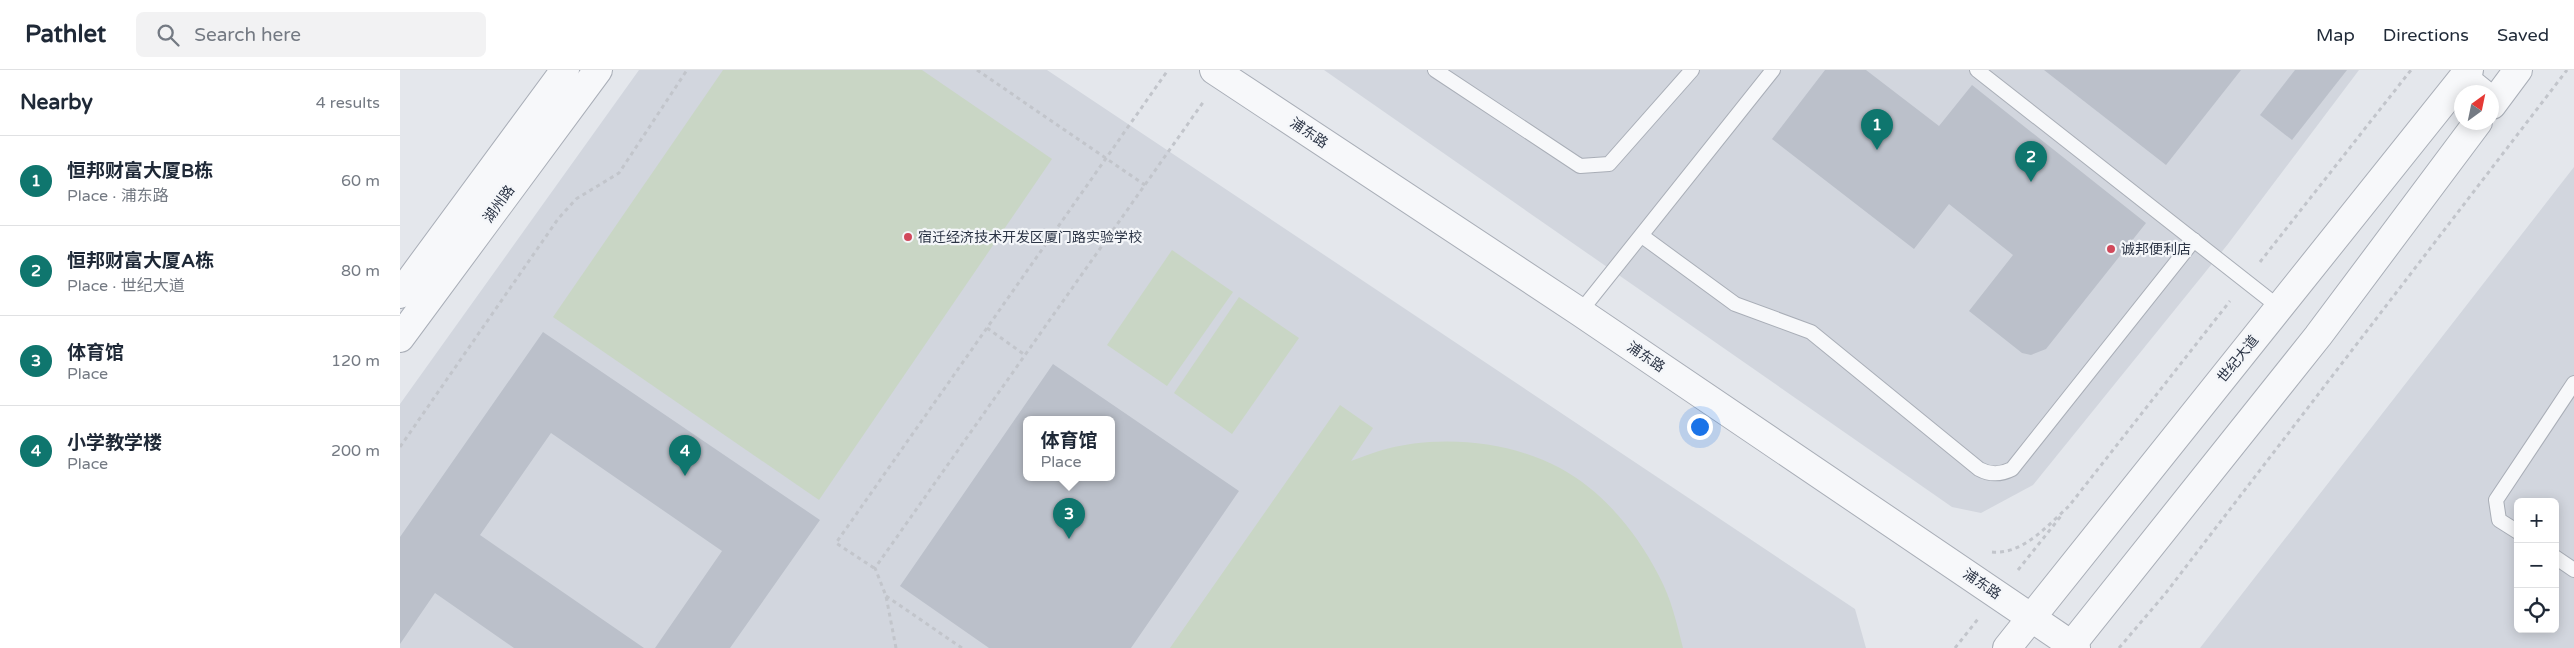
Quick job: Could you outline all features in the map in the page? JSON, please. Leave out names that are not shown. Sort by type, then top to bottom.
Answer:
[{"type":"street","name":"湖州路","points":[[400,294],[565,70]]},
{"type":"street","name":"湖州路","points":[[400,338],[598,70]]},
{"type":"street","points":[[2499,95],[2518,70]]},
{"type":"street","name":"世纪大道","points":[[2007,648],[2280,308],[2467,71]]},
{"type":"street","name":"浦东路","points":[[1221,72],[1580,312],[2072,647]]},
{"type":"street","points":[[2072,647],[2318,336],[2472,130]]},
{"type":"lane","points":[[1435,70],[1580,166],[1609,164],[1692,70]]},
{"type":"lane","points":[[1580,312],[1773,70]]},
{"type":"lane","points":[[1977,70],[2280,308]]},
{"type":"lane","points":[[2467,71],[2480,85]]},
{"type":"lane","points":[[1642,236],[1735,304],[1811,332],[1979,469],[1991,474],[2012,469],[2194,240]]},
{"type":"lane","points":[[2514,529],[2499,520],[2496,500],[2574,383]]},
{"type":"lane","points":[[2559,560],[2574,570]]},
{"type":"path","points":[[400,447],[558,219],[576,200],[619,173],[687,70]]},
{"type":"path","points":[[977,70],[1145,185]]},
{"type":"path","points":[[896,648],[886,596],[875,568],[836,543],[1168,70]]},
{"type":"path","points":[[1989,552],[2006,553],[2041,532],[2069,506],[2411,70]]},
{"type":"path","points":[[2119,648],[2172,586],[2567,70]]},
{"type":"path","points":[[875,568],[1145,185],[1221,72]]},
{"type":"path","points":[[987,328],[1026,354]]},
{"type":"path","points":[[886,596],[962,648]]},
{"type":"shaded area","name":"宿迁经济技术开发区厦门路实验学校","points":[[639,70],[1047,70],[1855,609],[1866,648],[400,648],[400,404]]},
{"type":"shaded area","points":[[1324,70],[2359,70],[2228,244],[2033,485],[1981,513],[1952,507]]},
{"type":"shaded area","points":[[2574,167],[2574,648],[2200,648]]},
{"type":"green space","points":[[723,70],[922,70],[1052,159],[819,500],[553,317]]},
{"type":"green space","points":[[1172,250],[1233,292],[1167,386],[1107,345]]},
{"type":"green space","points":[[1239,297],[1299,338],[1232,434],[1174,393]]},
{"type":"green space","points":[[1340,405],[1373,428],[1351,461],[1379,451],[1401,446],[1424,443],[1471,443],[1518,451],[1540,459],[1576,477],[1617,514],[1640,544],[1667,593],[1683,648],[1170,648]]},
{"type":"building","points":[[1825,70],[1866,70],[1939,126],[1972,85],[2146,223],[2046,349],[2031,355],[2022,353],[1969,311],[2013,255],[1949,204],[1914,249],[1772,139]]},
{"type":"building","points":[[2044,70],[2241,70],[2166,165]]},
{"type":"building","points":[[2295,70],[2347,70],[2292,140],[2260,115]]},
{"type":"building","points":[[543,332],[820,520],[730,648],[655,648],[722,551],[551,433],[480,535],[644,648],[514,648],[435,593],[400,644],[400,537]]},
{"type":"building","points":[[1053,364],[1239,491],[1131,648],[989,648],[900,586]]},
{"type":"place","name":"恒邦财富大厦B栋","points":[[1877,150]]},
{"type":"place","name":"恒邦财富大厦A栋","points":[[2031,182]]},
{"type":"place","name":"宿迁经济技术开发区厦门路实验学校","points":[[908,237]]},
{"type":"place","name":"诚邦便利店","points":[[2111,249]]},
{"type":"place","name":"小学教学楼","points":[[685,476]]},
{"type":"place","name":"体育馆","points":[[1069,539]]}]
